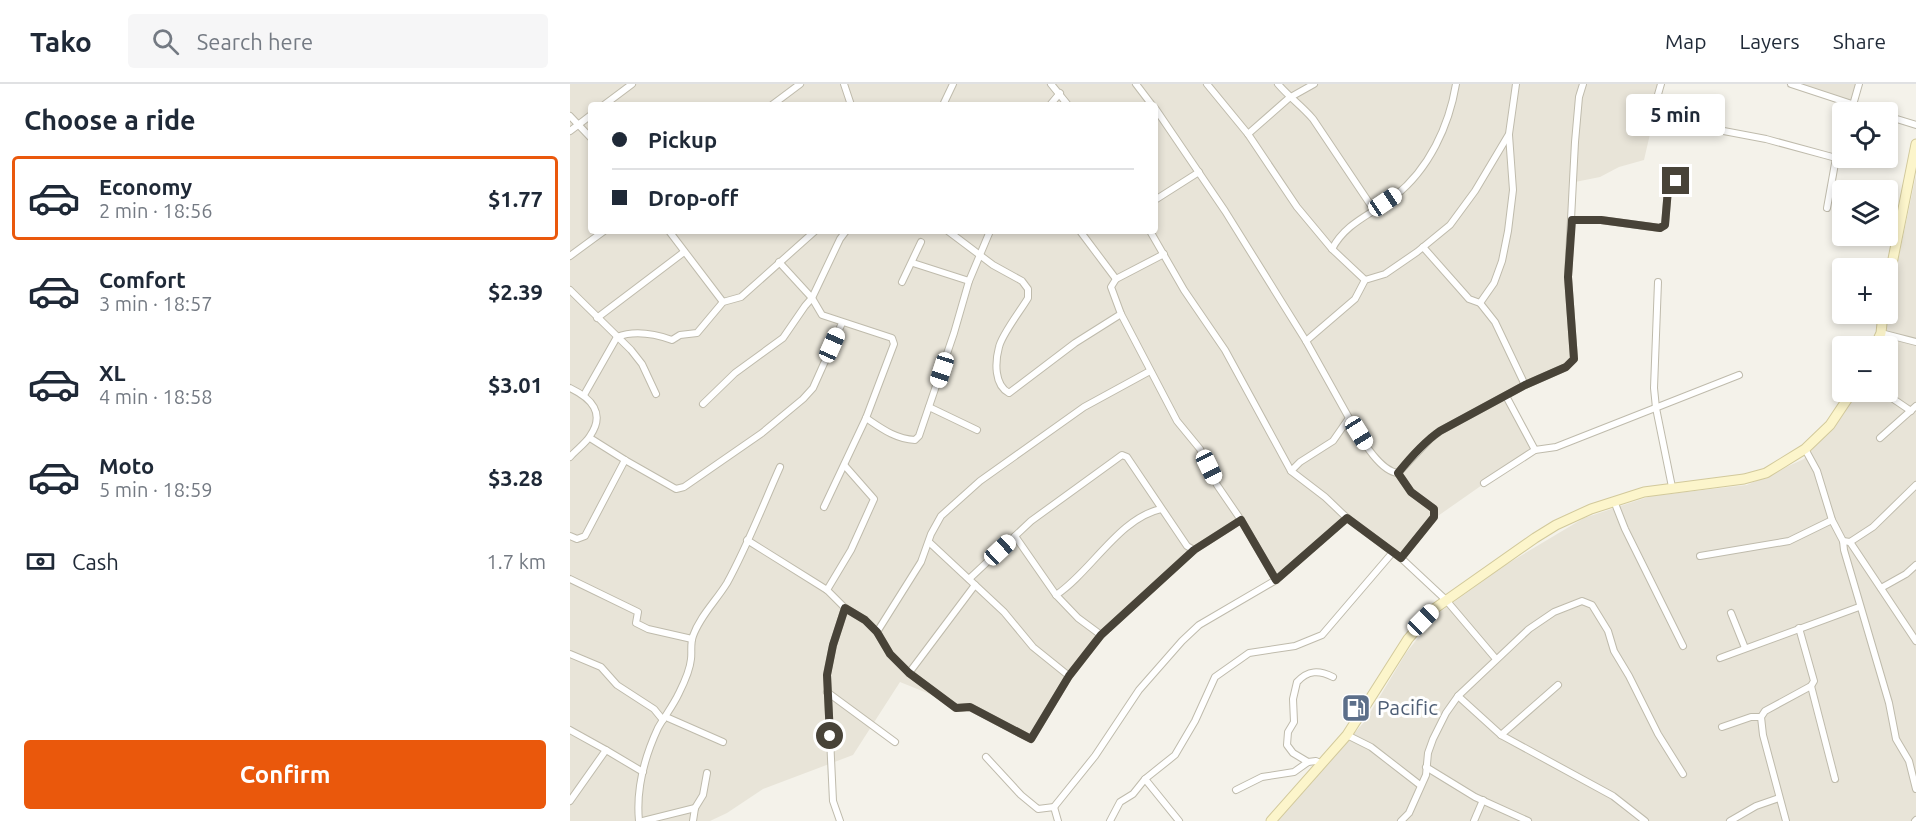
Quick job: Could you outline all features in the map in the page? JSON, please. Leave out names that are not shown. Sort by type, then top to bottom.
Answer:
[{"type":"main road","points":[[1893,258],[1916,144]]},
{"type":"main road","points":[[1880,336],[1882,324]]},
{"type":"main road","points":[[1271,821],[1347,735],[1408,639],[1423,620],[1446,600],[1556,525],[1614,501],[1644,492],[1737,480],[1766,473],[1805,449],[1830,426],[1846,402]]},
{"type":"street","points":[[608,102],[632,84]]},
{"type":"street","points":[[776,102],[800,84]]},
{"type":"street","points":[[844,84],[850,102]]},
{"type":"street","points":[[944,102],[953,84]]},
{"type":"street","points":[[1052,84],[1066,102]]},
{"type":"street","points":[[1136,84],[1150,102]]},
{"type":"street","points":[[1207,84],[1248,134],[1297,207],[1332,249],[1365,280]]},
{"type":"street","points":[[1278,84],[1289,98],[1303,107],[1313,119],[1374,210]]},
{"type":"street","points":[[1248,134],[1289,98],[1314,84]]},
{"type":"street","points":[[1332,249],[1345,230],[1396,195],[1428,160],[1453,104],[1456,84]]},
{"type":"street","points":[[1480,303],[1494,283],[1502,261],[1508,231],[1514,190],[1509,134],[1516,84]]},
{"type":"street","points":[[1398,473],[1431,438],[1525,385],[1566,367],[1574,359],[1568,277],[1575,142],[1579,97],[1583,84]]},
{"type":"street","points":[[1661,84],[1653,112],[1655,118],[1766,138],[1832,157]]},
{"type":"street","points":[[1791,84],[1835,102]]},
{"type":"street","points":[[1854,102],[1858,84]]},
{"type":"street","points":[[1052,102],[1060,93]]},
{"type":"street","points":[[1158,113],[1199,172],[1306,341],[1349,418],[1377,459],[1390,472],[1398,473],[1411,492],[1434,509],[1434,517],[1401,558]]},
{"type":"street","points":[[570,116],[588,135]]},
{"type":"street","points":[[570,131],[588,117]]},
{"type":"street","points":[[1898,119],[1916,125]]},
{"type":"street","points":[[1306,341],[1355,299],[1365,280],[1385,274],[1424,247],[1450,225],[1475,191],[1509,134]]},
{"type":"street","points":[[1827,208],[1834,168]]},
{"type":"street","points":[[1158,198],[1199,172]]},
{"type":"street","points":[[1572,220],[1601,220],[1660,228],[1665,225],[1668,189],[1676,181]]},
{"type":"street","points":[[570,256],[600,234]]},
{"type":"street","points":[[671,234],[723,302]]},
{"type":"street","points":[[584,395],[617,337],[625,334],[651,334],[672,340],[680,335],[697,333],[723,302],[741,297],[812,234]]},
{"type":"street","points":[[703,404],[735,373],[783,338],[812,298],[844,234]]},
{"type":"street","points":[[952,234],[993,265],[1022,281],[1028,289],[1028,298],[999,346],[997,376],[1000,385],[1009,393],[1075,343],[1121,314]]},
{"type":"street","points":[[866,418],[890,434],[904,440],[915,440],[919,436],[930,408],[969,281],[989,234]]},
{"type":"street","points":[[1082,234],[1116,279]]},
{"type":"street","points":[[1152,234],[1184,290],[1225,350],[1291,471],[1325,497],[1347,518],[1401,558],[1446,600],[1496,659]]},
{"type":"street","points":[[902,282],[921,242]]},
{"type":"street","points":[[1424,247],[1469,299],[1480,303],[1495,322],[1525,385]]},
{"type":"street","points":[[597,318],[684,252]]},
{"type":"street","points":[[1164,254],[1116,279],[1111,287],[1121,314],[1177,420],[1200,449],[1217,485],[1241,520],[1276,580]]},
{"type":"street","points":[[779,262],[812,298],[822,315],[892,338],[894,344],[866,418],[824,507]]},
{"type":"street","points":[[913,263],[969,281]]},
{"type":"street","points":[[1658,282],[1654,379],[1656,408],[1672,487]]},
{"type":"street","points":[[570,290],[642,364],[656,394]]},
{"type":"street","points":[[590,438],[676,489],[684,487],[762,433],[813,388],[842,323]]},
{"type":"street","points":[[1881,333],[1916,342]]},
{"type":"street","points":[[877,632],[921,562],[931,534],[941,516],[980,481],[1083,407],[1150,371]]},
{"type":"street","points":[[1484,483],[1535,450],[1556,447],[1739,375]]},
{"type":"street","points":[[570,388],[584,395],[597,411],[590,438],[580,444],[570,457]]},
{"type":"street","points":[[1506,396],[1535,450]]},
{"type":"street","points":[[1880,438],[1913,408],[1898,400]]},
{"type":"street","points":[[930,408],[977,430]]},
{"type":"street","points":[[1291,471],[1300,462],[1333,441],[1349,418]]},
{"type":"street","points":[[1805,449],[1817,471],[1832,520],[1916,640]]},
{"type":"street","points":[[969,579],[1031,521],[1122,455],[1128,457],[1187,546],[1194,550]]},
{"type":"street","points":[[570,536],[577,539],[585,536],[625,460]]},
{"type":"street","points":[[827,590],[851,550],[874,499],[844,466]]},
{"type":"street","points":[[695,808],[641,821],[638,804],[643,772],[659,727],[679,693],[691,660],[692,639],[744,550],[780,467]]},
{"type":"street","points":[[1916,485],[1873,527],[1847,542],[1844,550],[1889,703],[1896,739],[1909,761],[1916,789]]},
{"type":"street","points":[[1614,501],[1625,529],[1683,646]]},
{"type":"street","points":[[1056,596],[1070,586],[1108,544],[1148,512],[1161,509]]},
{"type":"street","points":[[986,757],[1021,795],[1038,809],[1054,807],[1095,756],[1139,690],[1167,656],[1199,625],[1276,580],[1347,518]]},
{"type":"street","points":[[747,540],[827,590],[845,608],[865,620],[877,632],[890,654],[909,673],[956,708],[970,707],[1031,739],[1069,676],[1101,635],[1194,550],[1241,520]]},
{"type":"street","points":[[1700,556],[1789,541],[1832,520]]},
{"type":"street","points":[[1015,536],[1056,596],[1078,618],[1101,635]]},
{"type":"street","points":[[929,542],[1004,612],[1033,647],[1069,676]]},
{"type":"street","points":[[1110,821],[1120,802],[1133,794],[1145,779],[1174,755],[1195,721],[1215,677],[1249,653],[1295,646],[1322,635],[1393,552]]},
{"type":"street","points":[[1881,588],[1906,574],[1916,565]]},
{"type":"street","points":[[570,579],[638,612],[636,623],[648,629],[692,639]]},
{"type":"street","points":[[909,673],[975,585]]},
{"type":"street","points":[[1401,821],[1409,813],[1426,775],[1428,753],[1433,739],[1458,696],[1529,629],[1554,612],[1582,601],[1592,605],[1608,631],[1614,651],[1658,734],[1683,774]]},
{"type":"street","points":[[1720,658],[1859,607]]},
{"type":"street","points":[[840,821],[833,801],[827,675],[833,645],[845,608]]},
{"type":"street","points":[[1731,613],[1745,648]]},
{"type":"street","points":[[1786,821],[1763,735],[1761,717],[1765,711],[1811,686],[1814,681],[1799,628]]},
{"type":"street","points":[[570,654],[601,667],[617,685],[654,709],[665,719],[723,742]]},
{"type":"street","points":[[1308,762],[1293,753],[1287,744],[1288,732],[1294,722],[1293,699],[1297,682],[1311,672],[1323,672],[1333,676]]},
{"type":"street","points":[[1501,735],[1558,685]]},
{"type":"street","points":[[1811,686],[1835,779]]},
{"type":"street","points":[[827,692],[895,742]]},
{"type":"street","points":[[1458,696],[1501,735],[1613,796],[1645,821]]},
{"type":"street","points":[[1722,727],[1751,717],[1761,717]]},
{"type":"street","points":[[570,730],[643,772]]},
{"type":"street","points":[[1347,735],[1371,747],[1420,785]]},
{"type":"street","points":[[570,801],[606,750]]},
{"type":"street","points":[[1236,790],[1262,777],[1294,772],[1308,762],[1316,761],[1322,764]]},
{"type":"street","points":[[1426,767],[1483,800],[1528,821]]},
{"type":"street","points":[[693,821],[695,808],[703,795],[707,772]]},
{"type":"street","points":[[1145,779],[1179,821]]},
{"type":"street","points":[[1730,821],[1756,806],[1779,798]]},
{"type":"street","points":[[1474,821],[1483,800]]},
{"type":"street","points":[[1054,807],[1058,821]]},
{"type":"shaded area","points":[[570,84],[1660,84],[1652,108],[1653,121],[1644,160],[1619,167],[1600,177],[1575,182],[1571,290],[1574,360],[1507,395],[1532,450],[1435,518],[1402,556],[1347,521],[1276,574],[1242,520],[1226,528],[1165,572],[1078,664],[1031,735],[900,682],[853,755],[763,789],[727,813],[710,821],[570,821]]},
{"type":"shaded area","points":[[1794,84],[1859,84],[1855,102]]},
{"type":"shaded area","points":[[1916,175],[1916,821],[1278,821],[1365,721],[1406,653],[1437,614],[1507,564],[1584,518],[1651,496],[1747,485],[1804,459],[1852,402],[1898,402],[1898,336],[1882,336],[1885,324],[1898,324],[1898,260]]},
{"type":"place","name":"Pacific","points":[[1356,708]]},
{"type":"route","points":[[830,736],[827,675],[833,645],[845,608],[865,620],[877,632],[890,654],[909,673],[956,708],[970,707],[1031,739],[1069,676],[1101,635],[1194,550],[1241,520],[1276,580],[1347,518],[1401,558],[1434,517],[1434,509],[1411,492],[1398,473],[1405,464],[1440,431],[1525,385],[1566,367],[1574,359],[1568,277],[1572,220],[1601,220],[1631,226],[1660,228],[1665,225],[1668,189],[1676,181]]}]
